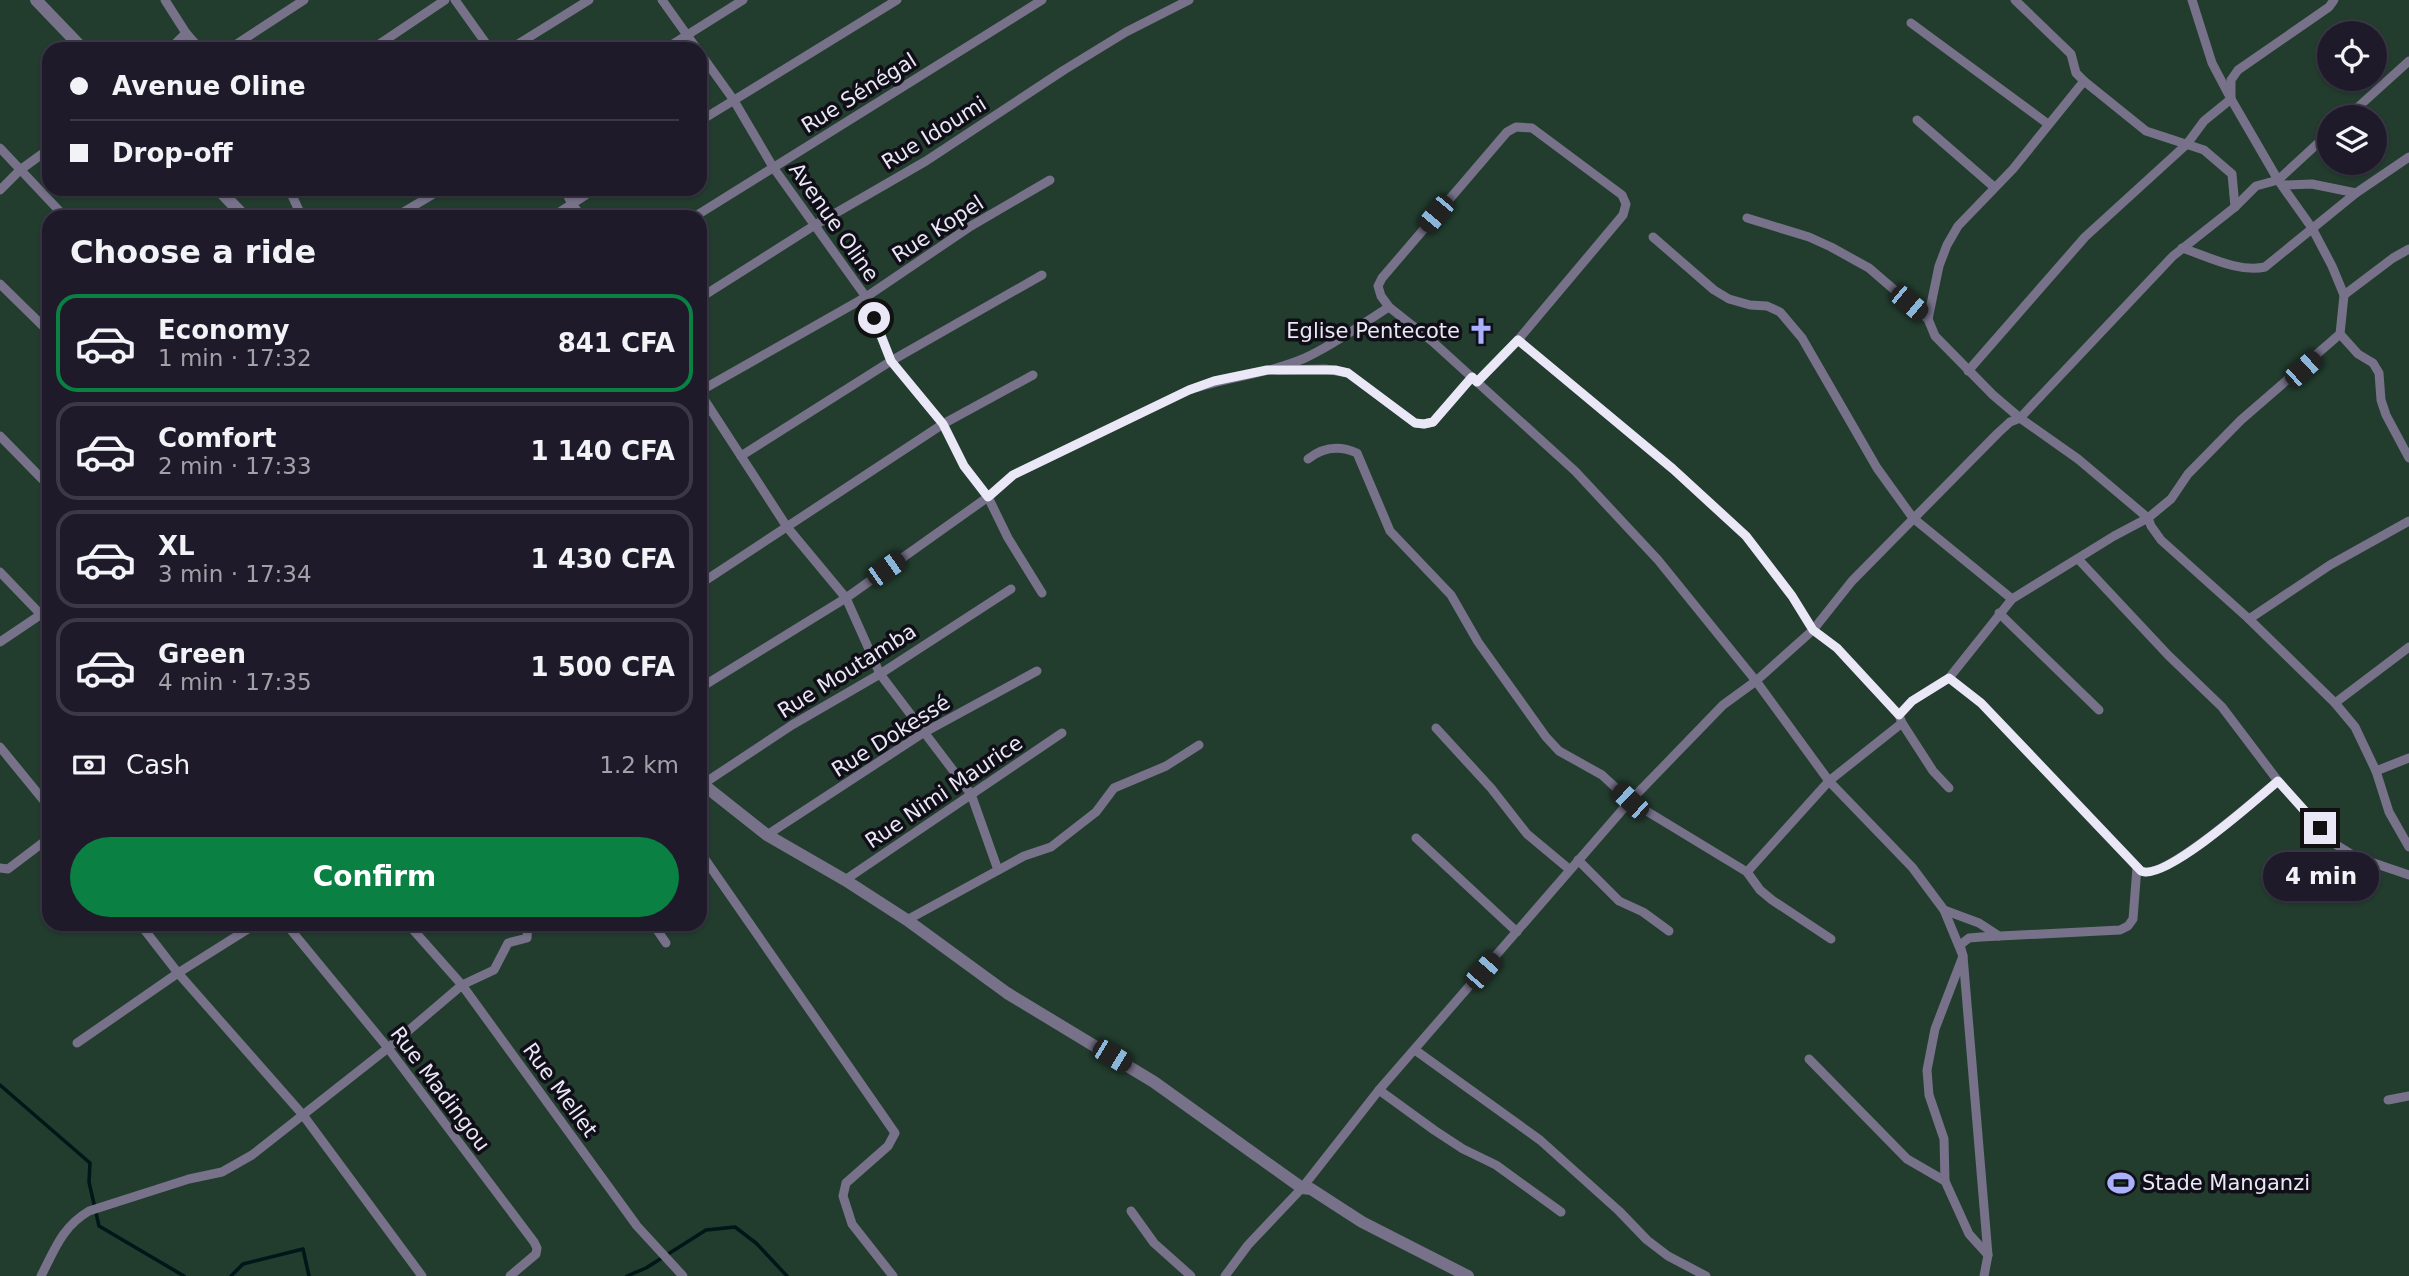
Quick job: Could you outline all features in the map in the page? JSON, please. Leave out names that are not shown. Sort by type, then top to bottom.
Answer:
[{"type":"main road","points":[[36,0],[76,42]]},
{"type":"main road","points":[[225,196],[238,210]]},
{"type":"main road","points":[[707,789],[767,835],[907,920],[1007,993],[1154,1082],[1302,1188],[1311,1189],[1362,1222],[1468,1276]]},
{"type":"street","points":[[166,0],[194,42]]},
{"type":"street","points":[[240,42],[304,0]]},
{"type":"street","points":[[382,42],[445,0]]},
{"type":"street","points":[[455,0],[485,42]]},
{"type":"street","points":[[521,42],[589,0]]},
{"type":"street","name":"Avenue Oline","points":[[662,0],[693,42]]},
{"type":"street","points":[[675,42],[743,0]]},
{"type":"street","points":[[707,116],[897,0]]},
{"type":"street","name":"Rue Sénégal","points":[[705,210],[1042,0]]},
{"type":"street","name":"Rue Idoumi","points":[[707,294],[815,225],[926,161],[1126,32],[1189,0]]},
{"type":"street","points":[[2015,0],[2071,54],[2076,73],[2146,131],[2204,150],[2232,174],[2235,207]]},
{"type":"street","points":[[1747,872],[1829,781],[1900,719],[1912,701],[1949,678],[2012,599],[2148,518],[2171,499],[2188,474],[2226,435],[2340,334],[2344,295],[2312,228],[2280,182],[2212,63],[2192,0]]},
{"type":"street","points":[[2231,99],[2231,79],[2238,71],[2329,7],[2334,0]]},
{"type":"street","points":[[1911,23],[2048,124]]},
{"type":"street","points":[[177,42],[186,33]]},
{"type":"street","points":[[2360,105],[2409,61]]},
{"type":"street","name":"Avenue Oline","points":[[707,62],[733,99],[773,167],[866,297],[891,361],[943,424],[964,466],[988,497],[1007,538],[1042,593]]},
{"type":"street","points":[[1928,319],[1947,245],[1966,216],[2013,169],[2084,81]]},
{"type":"street","points":[[1968,371],[2085,237],[2187,144],[2204,121],[2231,99]]},
{"type":"street","points":[[1917,120],[1994,187]]},
{"type":"street","points":[[1267,370],[1325,369],[1348,373],[1415,423],[1433,422],[1474,380],[1518,340],[1623,215],[1626,204],[1622,195],[1532,128],[1516,127],[1507,132],[1382,278],[1378,286],[1381,296],[1390,307],[1433,342],[1474,380],[1595,492],[1658,561],[1756,681],[1829,781],[1912,867],[1944,910],[1963,956],[1935,1029],[1927,1070],[1930,1095],[1944,1139],[1945,1181],[1969,1234],[1988,1255]]},
{"type":"street","points":[[2280,182],[2317,145]]},
{"type":"street","points":[[0,148],[42,193]]},
{"type":"street","points":[[0,190],[20,170],[42,154]]},
{"type":"street","points":[[2182,248],[2255,269],[2265,267],[2356,193],[2409,157]]},
{"type":"street","name":"Rue Kopel","points":[[707,388],[866,297],[971,226],[1050,180]]},
{"type":"street","points":[[1225,1276],[1248,1245],[1302,1188],[1379,1090],[1630,801],[1723,705],[1756,681],[1813,630],[1852,581],[1913,517],[1998,433],[2010,422],[2020,418],[2182,248],[2235,207],[2256,186],[2280,182],[2312,184],[2356,193]]},
{"type":"street","points":[[45,196],[58,210]]},
{"type":"street","points":[[407,210],[430,196]]},
{"type":"street","points":[[568,196],[577,210]]},
{"type":"street","points":[[563,210],[584,196]]},
{"type":"street","points":[[1747,218],[1809,237],[1869,268],[1928,319],[1935,336],[1968,371],[2020,418],[2078,459],[2148,518],[2161,540],[2249,619],[2335,703],[2355,727],[2376,771],[2389,812],[2409,845]]},
{"type":"street","points":[[1653,237],[1714,290],[1729,299],[1766,306],[1780,312],[1802,338],[1877,468],[1913,517],[2012,599]]},
{"type":"street","points":[[2344,295],[2409,249]]},
{"type":"street","points":[[741,456],[891,361],[1042,275]]},
{"type":"street","points":[[0,284],[42,325]]},
{"type":"street","points":[[707,684],[846,598],[988,497],[1013,475],[1189,390],[1214,381],[1267,370],[1305,357],[1390,307]]},
{"type":"street","points":[[2340,334],[2358,354],[2373,363],[2379,373],[2381,400],[2386,415],[2408,453]]},
{"type":"street","points":[[1518,340],[1673,469],[1746,536],[1792,596],[1813,630],[1837,648],[1900,719],[1933,771],[1950,788]]},
{"type":"street","points":[[707,579],[943,424],[1033,375]]},
{"type":"street","points":[[707,403],[788,527],[846,598],[880,674],[971,794],[998,870]]},
{"type":"street","points":[[0,436],[42,479]]},
{"type":"street","points":[[1308,459],[1317,452],[1331,448],[1347,448],[1357,453],[1390,531],[1451,595],[1478,642],[1559,751],[1602,775],[1630,801],[1747,872],[1760,890],[1772,900],[1831,939]]},
{"type":"street","points":[[2249,619],[2330,565],[2409,521]]},
{"type":"street","points":[[2079,560],[2168,655],[2222,707],[2278,781],[2335,844],[2356,857],[2409,875]]},
{"type":"street","points":[[0,572],[42,609]]},
{"type":"street","name":"Rue Moutamba","points":[[707,780],[792,725],[880,674],[1010,589]]},
{"type":"street","points":[[1999,613],[2099,710]]},
{"type":"street","points":[[0,642],[42,615]]},
{"type":"street","points":[[2335,703],[2409,647]]},
{"type":"street","name":"Rue Dokessé","points":[[767,835],[923,733],[1037,671]]},
{"type":"street","points":[[1949,678],[1981,703],[2137,867],[2147,874],[2186,855],[2278,781]]},
{"type":"street","points":[[1436,728],[1491,788],[1527,834],[1569,869]]},
{"type":"street","name":"Rue Nimi Maurice","points":[[845,880],[1062,733]]},
{"type":"street","points":[[907,920],[1024,856],[1051,847],[1096,812],[1114,788],[1166,766],[1199,745]]},
{"type":"street","points":[[0,747],[42,798]]},
{"type":"street","points":[[2376,771],[2409,758]]},
{"type":"street","points":[[1416,838],[1517,932]]},
{"type":"street","points":[[0,868],[8,869],[42,843]]},
{"type":"street","points":[[1578,860],[1619,901],[1643,912],[1670,931]]},
{"type":"street","points":[[707,862],[895,1133],[888,1146],[846,1184],[843,1196],[852,1224],[894,1276]]},
{"type":"street","points":[[1984,1276],[1988,1255],[1960,945],[1969,939],[2000,936],[2120,930],[2128,926],[2133,919],[2137,867]]},
{"type":"street","points":[[1944,910],[1979,923],[2000,936]]},
{"type":"street","points":[[145,931],[178,973],[303,1115],[422,1276]]},
{"type":"street","points":[[77,1043],[178,973],[245,931]]},
{"type":"street","name":"Rue Madingou","points":[[292,931],[388,1048],[534,1242],[536,1254],[510,1276]]},
{"type":"street","name":"Rue Mellet","points":[[414,931],[462,985],[637,1226],[683,1276]]},
{"type":"street","points":[[41,1276],[64,1231],[74,1220],[89,1210],[222,1172],[252,1154],[388,1048],[462,985],[494,970],[508,943],[527,938],[528,931]]},
{"type":"street","points":[[658,931],[666,943]]},
{"type":"street","points":[[1415,1050],[1540,1140],[1647,1240],[1668,1256],[1706,1276]]},
{"type":"street","points":[[1810,1059],[1907,1159],[1945,1181]]},
{"type":"street","points":[[1379,1090],[1463,1149],[1496,1165],[1561,1212]]},
{"type":"street","points":[[2388,1100],[2409,1096]]},
{"type":"street","points":[[1131,1210],[1154,1243],[1191,1276]]},
{"type":"green space","points":[[0,0],[2409,0],[2409,1276],[0,1276]]},
{"type":"waterway","points":[[0,1085],[90,1163],[89,1182],[99,1226],[184,1276]]},
{"type":"waterway","points":[[627,1276],[646,1268],[706,1230],[735,1227],[756,1243],[787,1276]]},
{"type":"waterway","points":[[231,1276],[243,1264],[303,1249],[309,1276]]},
{"type":"place","name":"Eglise Pentecote","points":[[1481,331]]},
{"type":"place","name":"Stade Manganzi","points":[[2121,1183]]},
{"type":"route","points":[[874,318],[891,361],[943,424],[964,466],[988,497],[1013,475],[1189,390],[1214,381],[1267,370],[1325,369],[1348,373],[1415,423],[1433,422],[1472,377],[1477,382],[1518,340],[1673,469],[1746,536],[1792,596],[1813,630],[1830,641],[1899,715],[1912,701],[1949,678],[1981,703],[2141,871],[2147,874],[2155,872],[2186,855],[2278,781],[2320,828]]}]
